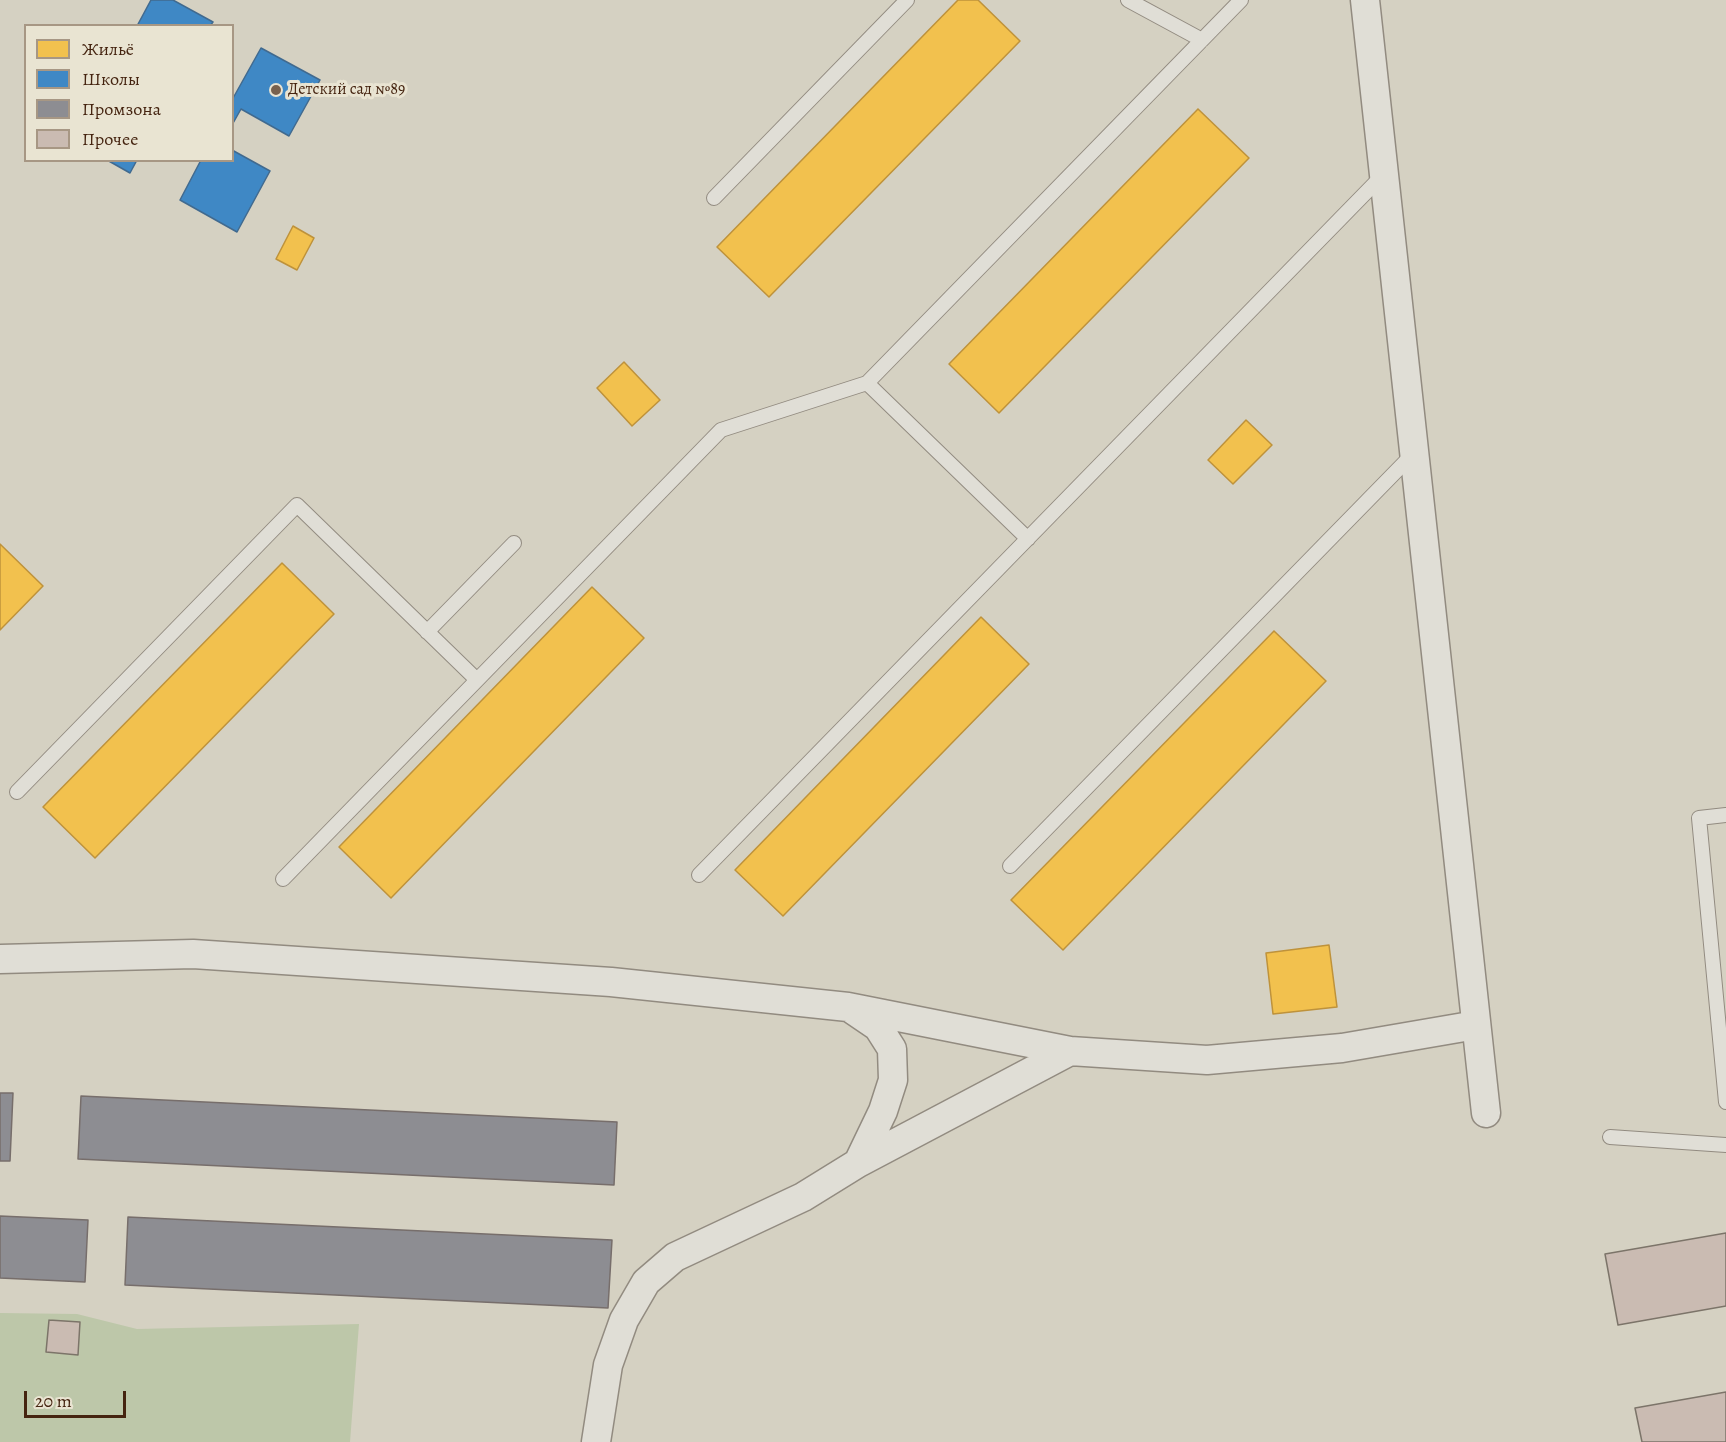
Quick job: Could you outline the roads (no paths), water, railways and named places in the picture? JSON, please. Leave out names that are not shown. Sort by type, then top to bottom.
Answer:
[{"type":"street","points":[[1365,0],[1486,1113]]},
{"type":"street","points":[[0,959],[193,954],[610,982],[848,1007],[1070,1051],[1207,1060],[1342,1048],[1476,1024]]},
{"type":"street","points":[[848,1007],[878,1027],[892,1049],[893,1080],[883,1111],[858,1163]]},
{"type":"street","points":[[596,1442],[608,1365],[624,1320],[646,1282],[675,1257],[803,1197],[858,1163],[1070,1051]]},
{"type":"lane","points":[[714,198],[907,0]]},
{"type":"lane","points":[[1128,0],[1202,40]]},
{"type":"lane","points":[[283,879],[721,430],[867,383],[1241,0]]},
{"type":"lane","points":[[699,875],[1384,174]]},
{"type":"lane","points":[[867,383],[1028,539]]},
{"type":"lane","points":[[1010,866],[1414,452]]},
{"type":"lane","points":[[17,792],[297,505],[477,680]]},
{"type":"lane","points":[[427,632],[514,543]]},
{"type":"lane","points":[[1726,815],[1699,818],[1726,1102]]},
{"type":"lane","points":[[1610,1137],[1726,1145]]},
{"type":"place","name":"Детский сад №89","points":[[276,90]]}]
